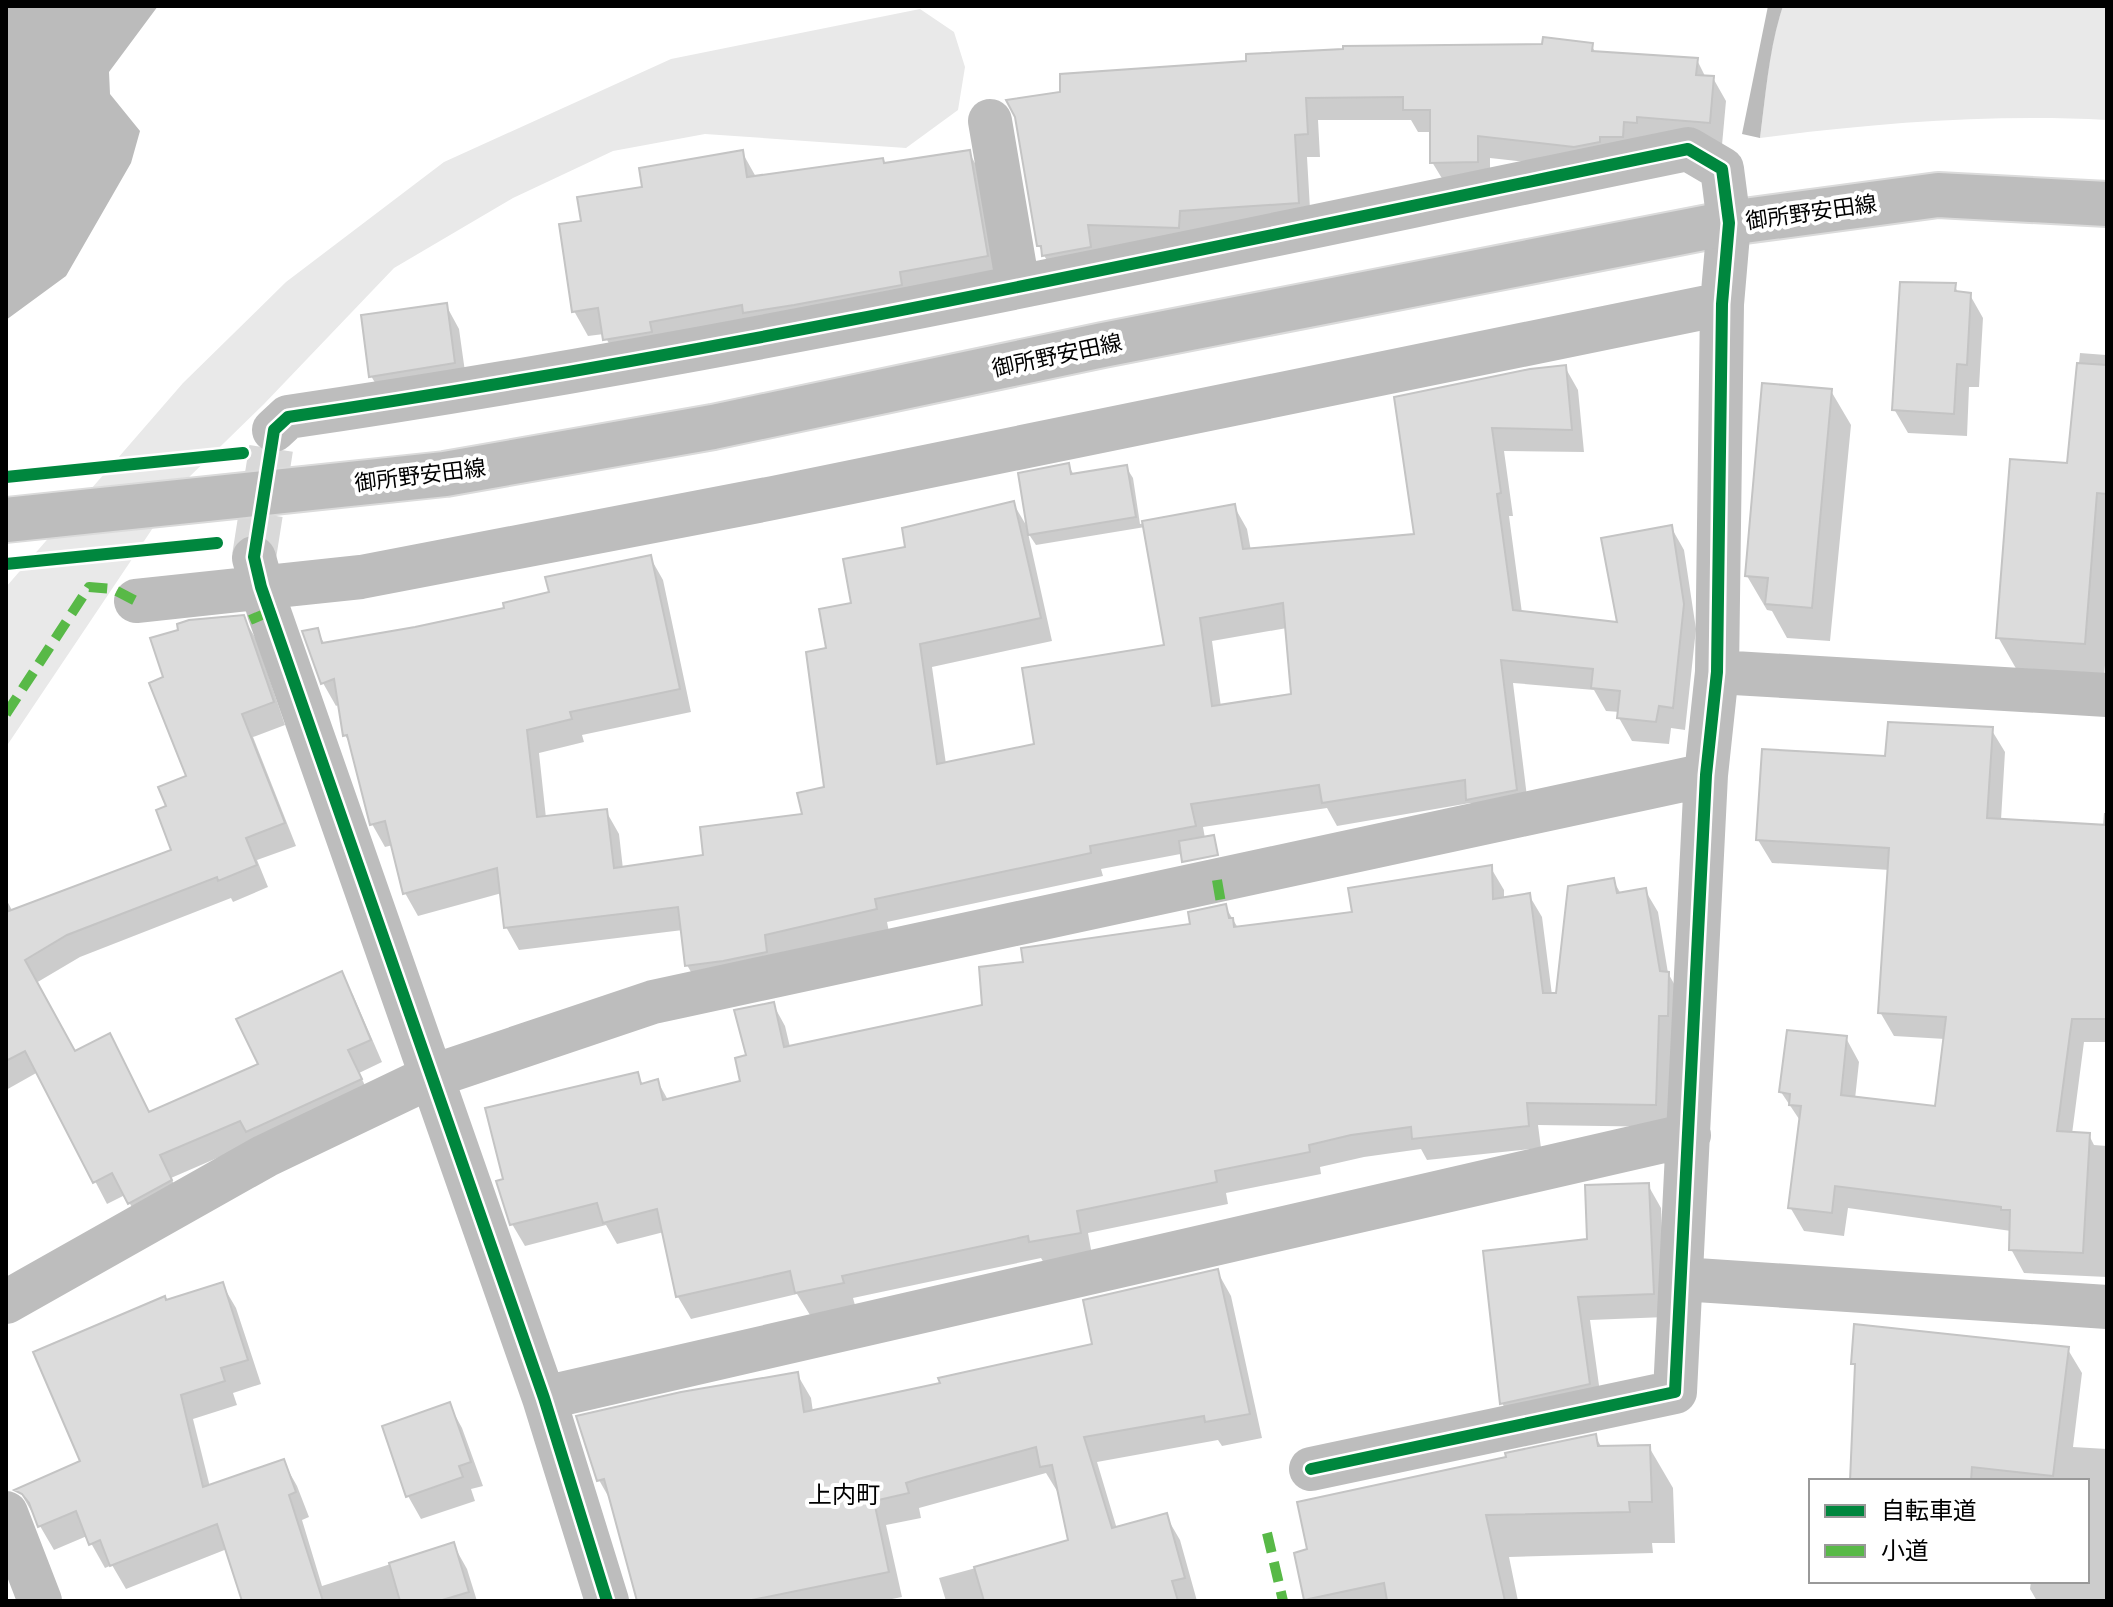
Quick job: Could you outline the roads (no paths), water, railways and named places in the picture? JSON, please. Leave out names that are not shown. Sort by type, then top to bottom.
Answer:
[{"type":"street","points":[[990,121],[1018,286]]},
{"type":"street","points":[[274,430],[288,417],[474,389],[1018,286],[1688,149],[1722,169],[1729,223],[1722,304],[1717,672],[1706,775],[1675,1392],[1311,1469]]},
{"type":"street","name":"御所野安田線","points":[[6,520],[445,474],[713,427],[1118,342],[1729,223],[1938,195],[2107,204]]},
{"type":"street","points":[[136,601],[257,572],[361,577],[773,498],[1722,304]]},
{"type":"street","points":[[257,572],[544,1398],[607,1601]]},
{"type":"street","points":[[1717,672],[2107,695]]},
{"type":"street","points":[[6,1302],[265,1156],[430,1077],[653,1002],[1706,775]]},
{"type":"street","points":[[544,1398],[1689,1135]]},
{"type":"street","points":[[1681,1279],[2107,1307]]},
{"type":"street","points":[[6,1513],[40,1601]]},
{"type":"tunnel","points":[[254,557],[274,430]]},
{"type":"district","name":"上内町","points":[[844,1495]]}]
